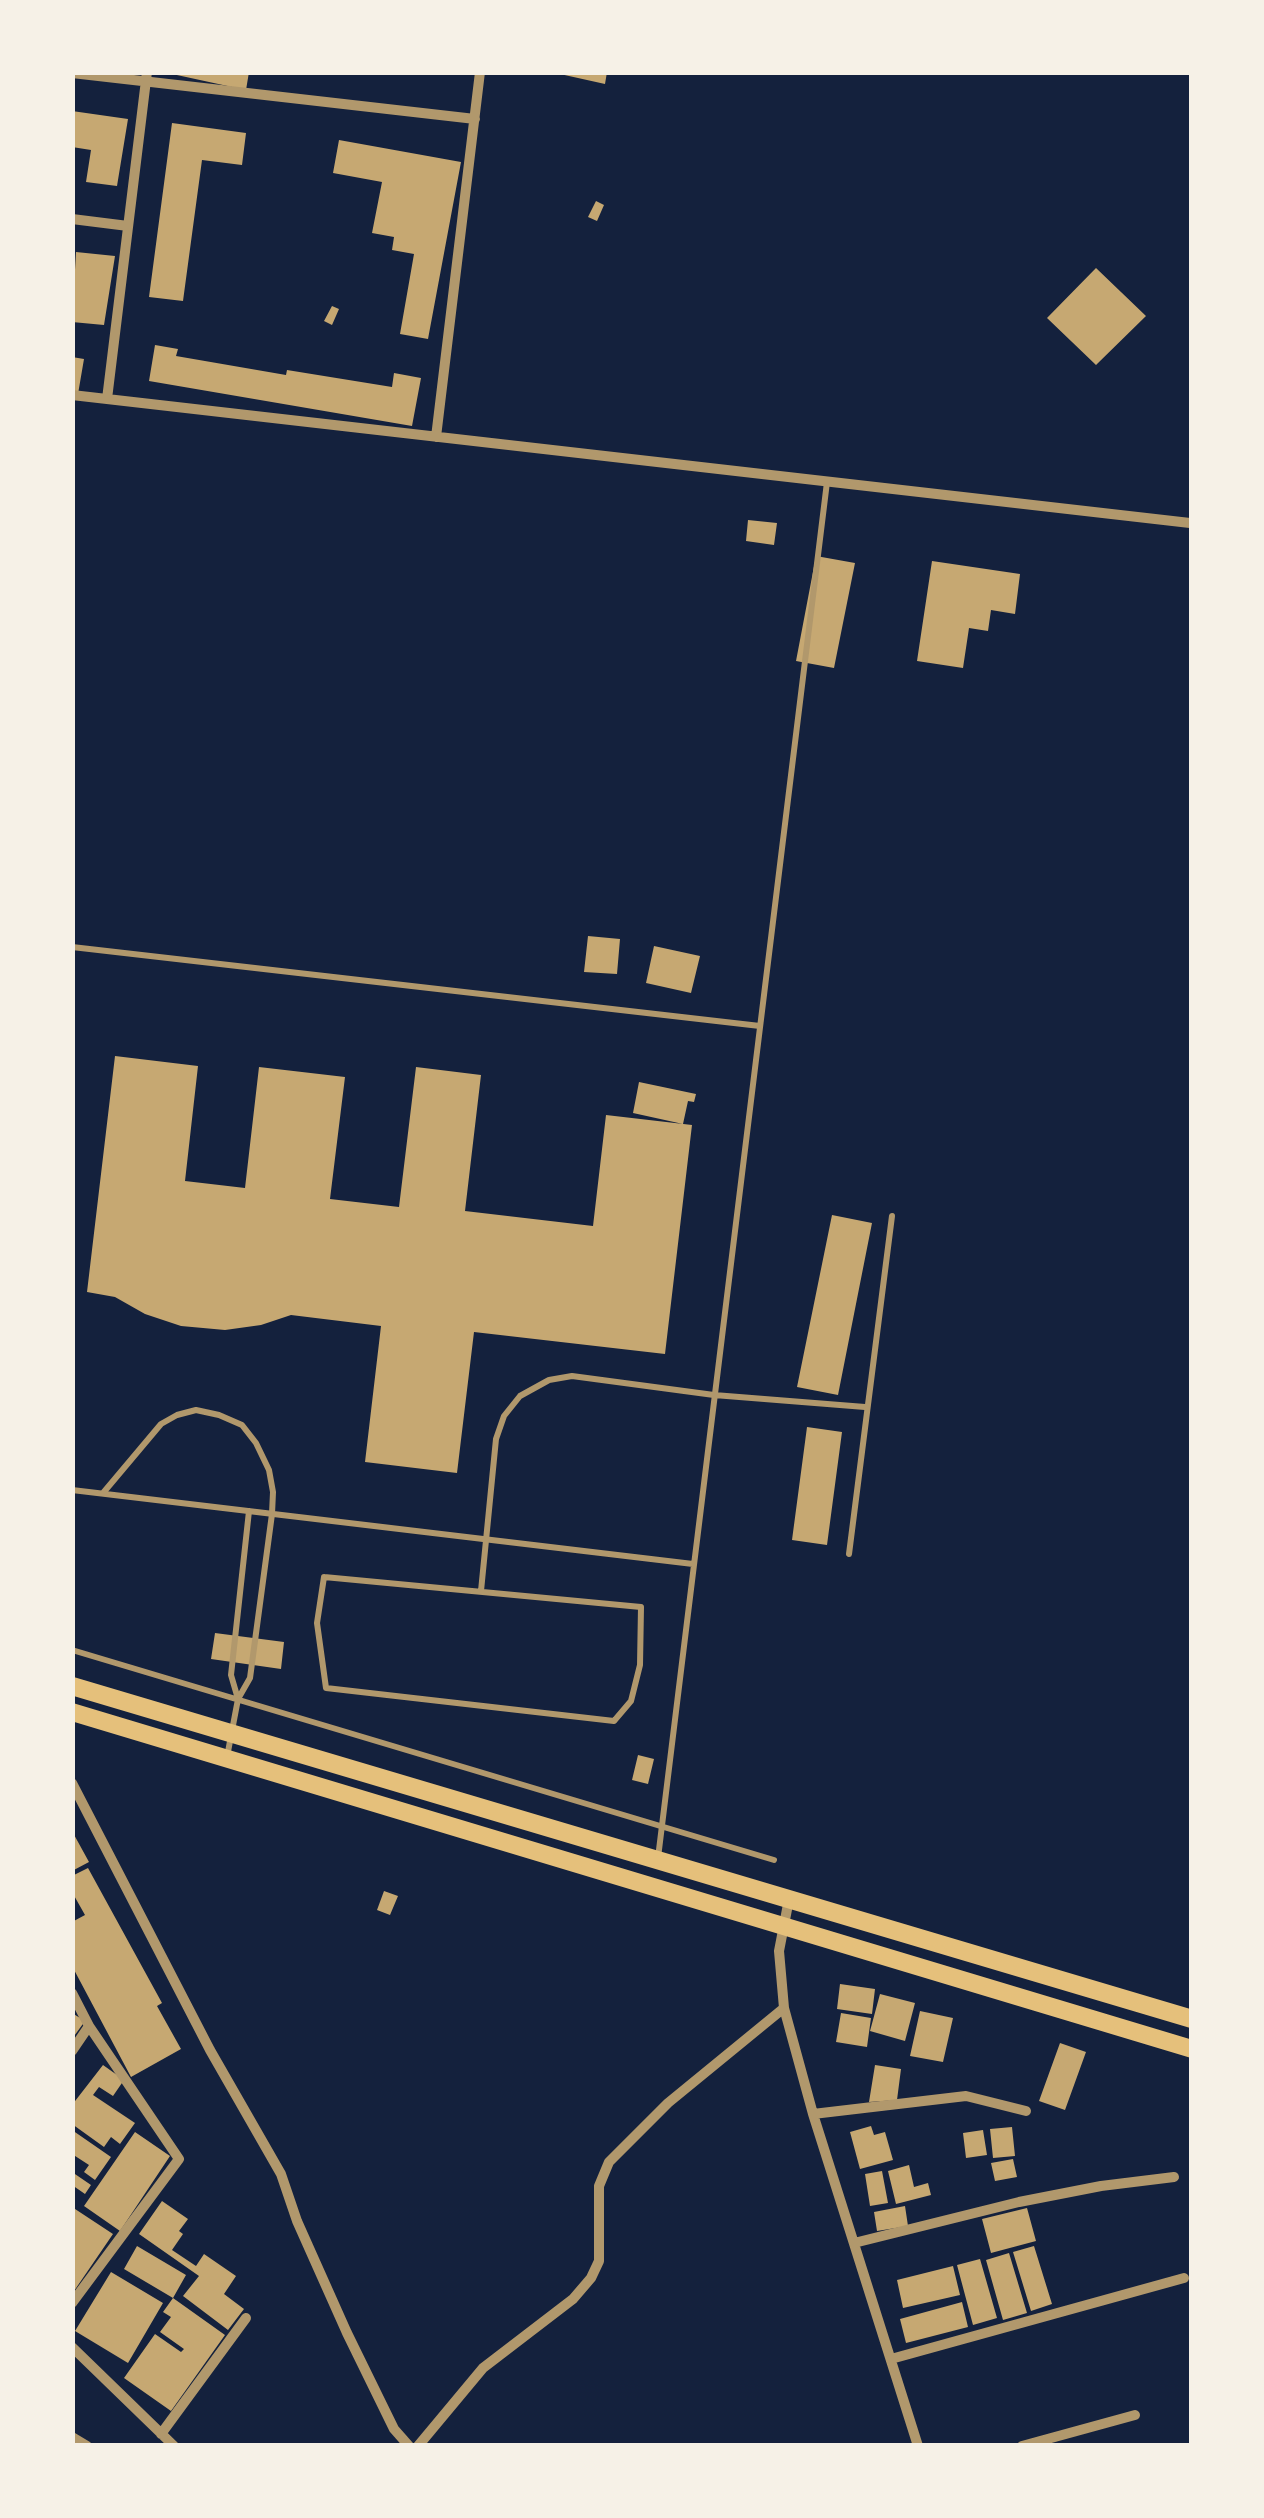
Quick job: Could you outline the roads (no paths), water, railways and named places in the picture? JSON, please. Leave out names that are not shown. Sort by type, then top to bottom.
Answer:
[{"type":"main road","points":[[72,1686],[1192,2019]]},
{"type":"main road","points":[[72,1712],[1192,2049]]},
{"type":"main road","points":[[652,1886],[658,1858]]},
{"type":"street","points":[[436,437],[480,72]]},
{"type":"street","points":[[72,73],[146,77],[475,119]]},
{"type":"street","points":[[107,398],[146,77]]},
{"type":"street","points":[[72,220],[128,226]]},
{"type":"street","points":[[72,395],[1190,524]]},
{"type":"street","points":[[72,1783],[210,2050],[281,2174],[297,2221],[347,2333],[394,2429],[409,2446]]},
{"type":"street","points":[[789,1899],[782,1926],[780,1978],[784,2008],[813,2114],[918,2446]]},
{"type":"street","points":[[72,1993],[89,2026],[179,2159],[72,2303]]},
{"type":"street","points":[[418,2446],[483,2368],[573,2299],[591,2278],[600,2260],[599,2186],[609,2162],[668,2102],[784,2008]]},
{"type":"street","points":[[72,2052],[89,2026]]},
{"type":"street","points":[[813,2114],[966,2096],[1026,2111]]},
{"type":"street","points":[[854,2243],[1019,2202],[1174,2177]]},
{"type":"street","points":[[891,2359],[1184,2278]]},
{"type":"street","points":[[161,2434],[246,2318]]},
{"type":"street","points":[[72,2347],[174,2446]]},
{"type":"street","points":[[1022,2446],[1135,2414]]},
{"type":"street","points":[[72,2437],[87,2446]]},
{"type":"lane","points":[[658,1858],[827,482]]},
{"type":"lane","points":[[72,947],[760,1026]]},
{"type":"lane","points":[[848,1554],[892,1216]]},
{"type":"lane","points":[[481,1592],[496,1439],[504,1416],[520,1396],[548,1380],[572,1376],[714,1395],[865,1407]]},
{"type":"lane","points":[[102,1494],[162,1424],[196,1410],[219,1414],[242,1426],[256,1443],[269,1470],[272,1514],[250,1678],[238,1700],[226,1760]]},
{"type":"lane","points":[[72,1490],[694,1564]]},
{"type":"lane","points":[[238,1700],[231,1675],[249,1511]]},
{"type":"lane","points":[[324,1576],[481,1592],[641,1607],[640,1665],[631,1701],[614,1721],[326,1688],[317,1623],[324,1576]]},
{"type":"lane","points":[[72,1650],[774,1860]]}]
